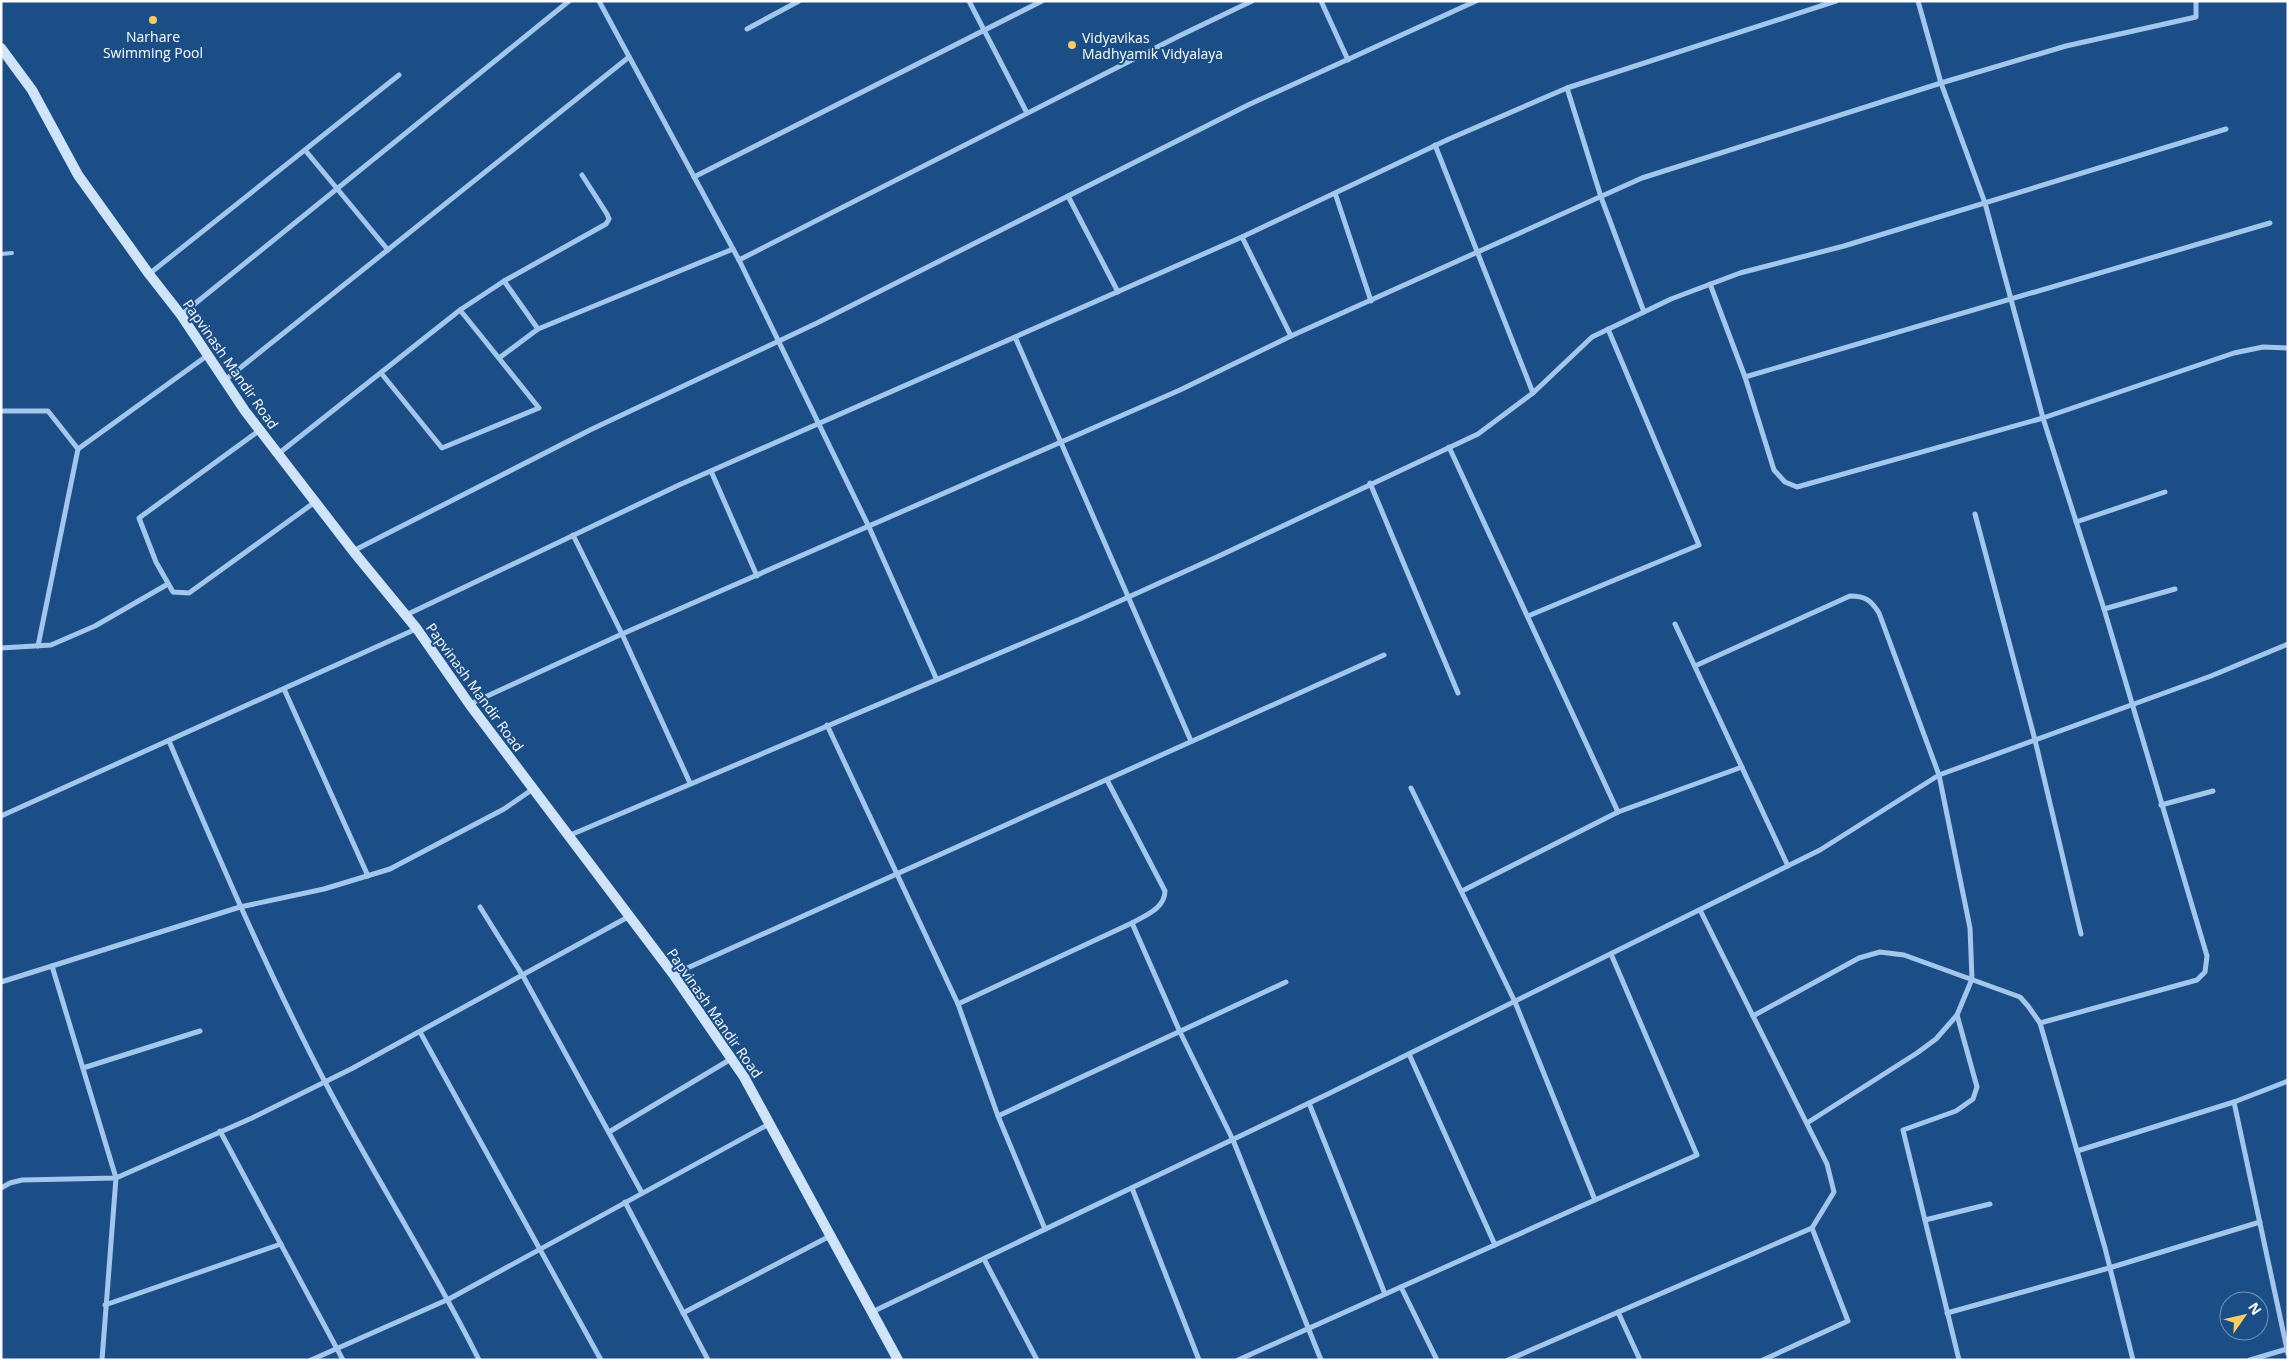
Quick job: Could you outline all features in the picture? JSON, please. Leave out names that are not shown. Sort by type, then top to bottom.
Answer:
[{"type":"street","points":[[181,314],[569,1]]},
{"type":"street","points":[[599,1],[739,260],[869,527],[936,678]]},
{"type":"street","points":[[747,28],[799,1]]},
{"type":"street","points":[[969,1],[1027,113]]},
{"type":"street","points":[[694,178],[1042,1]]},
{"type":"street","points":[[739,260],[1178,36],[1252,1]]},
{"type":"street","points":[[1321,1],[1348,60]]},
{"type":"street","points":[[353,551],[590,430],[778,341],[1248,105],[1476,1]]},
{"type":"street","points":[[406,615],[711,471],[1242,237],[1435,145],[1567,88],[1836,1]]},
{"type":"street","points":[[1918,1],[1941,83],[1985,203],[2044,418],[2104,610],[2207,956],[2205,972],[2196,980],[2040,1023]]},
{"type":"street","points":[[470,705],[622,634],[1180,390],[1291,336],[1642,178],[1941,83],[2066,46],[2196,17],[2196,1]]},
{"type":"street","name":"Papvinash Mandir Road","points":[[1,48],[32,90],[78,175],[149,274],[181,314],[260,430],[353,551],[417,629],[470,705],[628,917],[673,974],[744,1077],[896,1359]]},
{"type":"street","points":[[225,380],[629,58]]},
{"type":"street","points":[[149,274],[399,75]]},
{"type":"street","points":[[1567,88],[1601,197],[1644,312]]},
{"type":"street","points":[[568,836],[1128,597],[1478,434],[1533,393],[1592,337],[1644,312],[1740,273],[1844,246],[2226,129]]},
{"type":"street","points":[[1435,145],[1533,393]]},
{"type":"street","points":[[305,150],[339,188],[388,250]]},
{"type":"street","points":[[278,454],[460,310],[504,281],[606,224],[609,219],[608,214],[582,175]]},
{"type":"street","points":[[1335,193],[1371,301]]},
{"type":"street","points":[[1068,196],[1118,292]]},
{"type":"street","points":[[1745,377],[2270,223]]},
{"type":"street","points":[[1242,237],[1291,336]]},
{"type":"street","points":[[498,358],[538,330],[733,249]]},
{"type":"street","points":[[504,281],[538,330]]},
{"type":"street","points":[[1710,284],[1745,377],[1774,470],[1785,482],[1797,487],[2044,418],[2234,352],[2263,347],[2288,348]]},
{"type":"street","points":[[381,373],[442,448],[539,408],[460,310]]},
{"type":"street","points":[[1528,616],[1699,545],[1608,329]]},
{"type":"street","points":[[1015,337],[1191,742]]},
{"type":"street","points":[[38,646],[78,449],[208,355]]},
{"type":"street","points":[[1,411],[48,412],[78,449]]},
{"type":"street","points":[[260,430],[139,518],[156,562],[172,592],[189,593],[315,502]]},
{"type":"street","points":[[1449,447],[1618,812]]},
{"type":"street","points":[[711,471],[757,576]]},
{"type":"street","points":[[1370,483],[1458,694]]},
{"type":"street","points":[[2076,522],[2165,492]]},
{"type":"street","points":[[1975,514],[2035,740],[2080,934]]},
{"type":"street","points":[[574,535],[622,634],[690,783]]},
{"type":"street","points":[[1,648],[52,645],[95,626],[168,584]]},
{"type":"street","points":[[2104,610],[2175,589]]},
{"type":"street","points":[[1695,666],[1850,596],[1863,596],[1872,602],[1878,613],[1939,774],[1970,928],[1972,979],[1956,1015],[1936,1039],[1807,1123]]},
{"type":"street","points":[[1675,624],[1788,866]]},
{"type":"street","points":[[1,816],[417,629]]},
{"type":"street","points":[[872,1312],[1410,1054],[1820,850],[1939,774],[2211,676],[2288,644]]},
{"type":"street","points":[[673,974],[1384,655]]},
{"type":"street","points":[[284,690],[368,876]]},
{"type":"street","points":[[827,725],[958,1004],[998,1116],[1045,1229]]},
{"type":"street","points":[[170,741],[240,907],[325,1082],[449,1299],[479,1360]]},
{"type":"street","points":[[1462,891],[1618,812],[1742,767]]},
{"type":"street","points":[[958,1004],[1132,923],[1160,906],[1165,899],[1165,891],[1107,780]]},
{"type":"street","points":[[1410,788],[1515,1002],[1595,1200]]},
{"type":"street","points":[[1,982],[240,907],[324,889],[390,870],[504,809],[533,789]]},
{"type":"street","points":[[2161,805],[2213,791]]},
{"type":"street","points":[[480,907],[523,976],[642,1193]]},
{"type":"street","points":[[1508,1360],[1812,1228],[1834,1192],[1827,1164],[1700,910]]},
{"type":"street","points":[[1,1188],[22,1180],[116,1178],[325,1082],[523,976],[628,917]]},
{"type":"street","points":[[1132,923],[1180,1032],[1233,1140],[1321,1360]]},
{"type":"street","points":[[1753,1016],[1859,958],[1880,952],[1904,956],[2020,997],[2040,1023],[2077,1151],[2133,1360]]},
{"type":"street","points":[[1238,1360],[1697,1155],[1612,954]]},
{"type":"street","points":[[52,966],[116,1178],[102,1360]]},
{"type":"street","points":[[998,1116],[1286,982]]},
{"type":"street","points":[[1956,1015],[1977,1087],[1973,1099],[1956,1110],[1903,1130],[1959,1360]]},
{"type":"street","points":[[83,1068],[200,1030]]},
{"type":"street","points":[[420,1032],[601,1360]]},
{"type":"street","points":[[1410,1054],[1495,1245]]},
{"type":"street","points":[[609,1132],[731,1059]]},
{"type":"street","points":[[2077,1151],[2234,1102],[2288,1081]]},
{"type":"street","points":[[2234,1102],[2287,1351],[2250,1360]]},
{"type":"street","points":[[1309,1103],[1385,1294]]},
{"type":"street","points":[[311,1360],[449,1299],[770,1124]]},
{"type":"street","points":[[220,1131],[343,1360]]},
{"type":"street","points":[[1132,1188],[1198,1360]]},
{"type":"street","points":[[626,1202],[708,1360]]},
{"type":"street","points":[[1925,1220],[1990,1204]]},
{"type":"street","points":[[1947,1313],[2109,1268],[2260,1222]]},
{"type":"street","points":[[1764,1360],[1848,1321],[1812,1228]]},
{"type":"street","points":[[683,1313],[830,1235]]},
{"type":"street","points":[[105,1304],[281,1244]]},
{"type":"street","points":[[984,1259],[1037,1360]]},
{"type":"street","points":[[1401,1287],[1437,1360]]},
{"type":"street","points":[[1618,1312],[1640,1360]]},
{"type":"lane","points":[[1,254],[12,253]]},
{"type":"place","name":"Narhare Swimming Pool","points":[[153,20]]},
{"type":"place","name":"Vidyavikas Madhyamik Vidyalaya","points":[[1072,45]]}]
